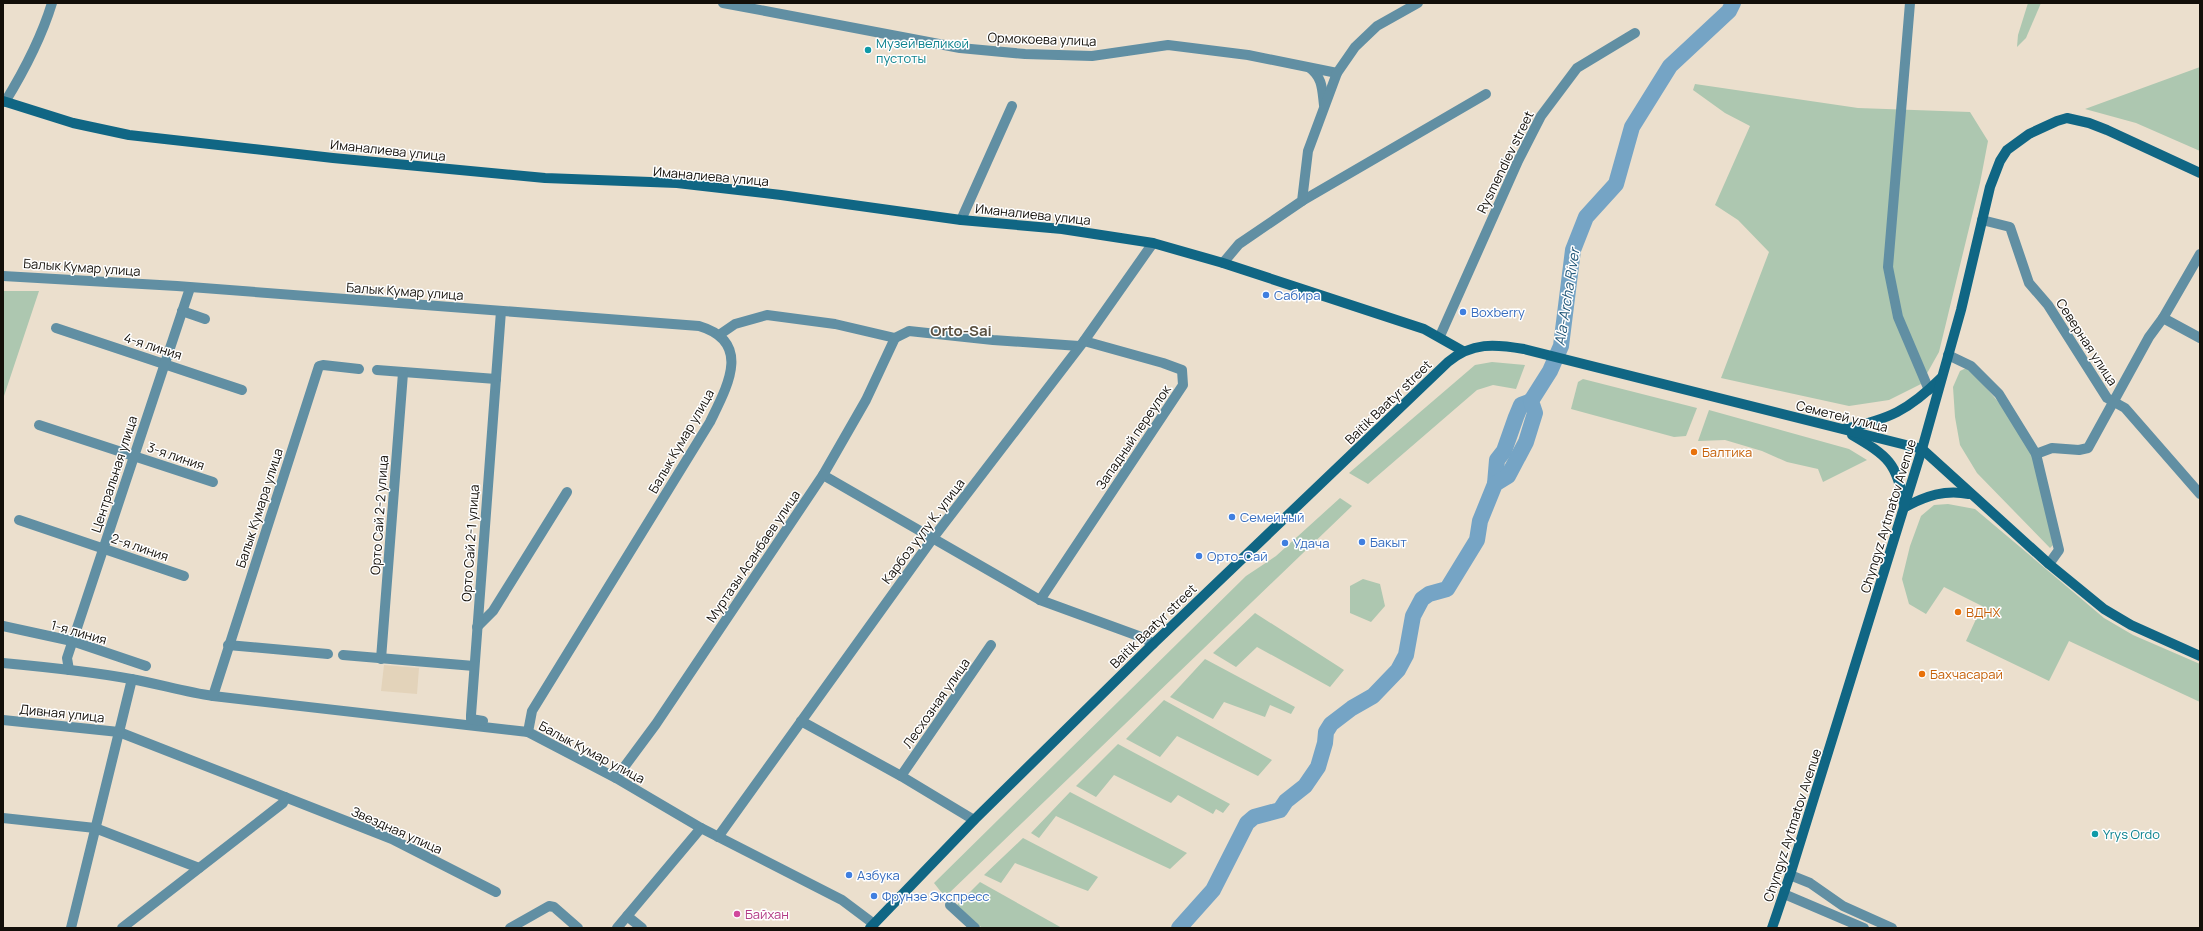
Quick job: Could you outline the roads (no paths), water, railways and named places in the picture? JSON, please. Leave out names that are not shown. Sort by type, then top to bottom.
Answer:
[{"type":"main road","name":"Иманалиева улица","points":[[4,102],[73,124],[130,135],[333,158],[545,178],[677,183],[788,196],[961,220],[1062,229],[1153,243],[1223,263],[1408,324],[1440,336],[1463,351]]},
{"type":"main road","name":"Chyngyz Aytmatov Avenue","points":[[1772,928],[1790,875],[1922,450],[1948,355],[1990,187],[2000,161],[2015,144],[2042,127],[2067,118],[2078,119],[2108,130],[2200,173]]},
{"type":"main road","name":"Семетей улица","points":[[1463,351],[1483,345],[1500,345],[1524,349],[1580,365],[1922,450],[2082,592],[2119,619],[2200,656]]},
{"type":"main road","name":"Baitik Baatyr street","points":[[872,926],[974,820],[1153,644],[1435,375],[1463,351]]},
{"type":"main road","points":[[1842,429],[1895,414],[1914,403],[1941,378]]},
{"type":"main road","points":[[1842,429],[1881,452],[1887,459],[1897,475],[1905,507],[1939,493],[1957,492],[1970,494]]},
{"type":"street","points":[[4,102],[24,71],[46,24],[52,3]]},
{"type":"street","name":"Ормокоева улица","points":[[723,3],[960,48],[1025,54],[1092,56],[1168,45],[1248,55],[1337,73]]},
{"type":"street","points":[[1302,201],[1308,151],[1337,73],[1355,47],[1377,26],[1418,3]]},
{"type":"street","points":[[1910,3],[1888,266],[1898,317],[1929,390]]},
{"type":"street","name":"Rysmendiev street","points":[[1440,336],[1518,161],[1541,116],[1577,68],[1635,33]]},
{"type":"street","points":[[1310,68],[1317,74],[1322,82],[1324,107]]},
{"type":"street","points":[[1223,263],[1240,244],[1302,201],[1486,94]]},
{"type":"street","points":[[961,220],[1012,106]]},
{"type":"street","name":"Северная улица","points":[[1982,220],[2010,228],[2029,283],[2048,305],[2107,398],[2125,408],[2200,494]]},
{"type":"street","name":"Карбоз уулу К. улица","points":[[718,837],[933,538],[1082,344],[1153,243]]},
{"type":"street","points":[[2036,454],[2052,448],[2079,450],[2088,448],[2149,337],[2163,318],[2200,254]]},
{"type":"street","name":"Балык Кумар улица","points":[[3,276],[190,288],[699,326],[719,334],[728,344],[732,363],[724,393],[705,429],[532,711],[528,729],[701,828],[842,900],[872,926]]},
{"type":"street","name":"Центральная улица","points":[[69,670],[67,658],[72,641],[190,288]]},
{"type":"street","points":[[182,311],[205,319]]},
{"type":"street","name":"Орто Сай 2-1 улица","points":[[501,311],[471,719],[528,729]]},
{"type":"street","points":[[719,334],[735,324],[768,315],[835,324],[895,338],[908,331],[993,340],[1082,344]]},
{"type":"street","points":[[2163,318],[2200,338]]},
{"type":"street","name":"4-я линия","points":[[56,328],[242,390]]},
{"type":"street","name":"Муртазы Асанбаев улица","points":[[616,778],[656,724],[822,475],[866,400],[895,338]]},
{"type":"street","name":"Западный переулок","points":[[1040,600],[1183,385],[1182,370],[1163,362],[1082,344]]},
{"type":"street","points":[[1948,355],[1971,366],[1999,394],[2036,454],[2059,550],[2049,564]]},
{"type":"street","name":"Балык Кумара улица","points":[[213,696],[228,645],[319,366],[359,369]]},
{"type":"street","points":[[377,370],[496,379]]},
{"type":"street","name":"Орто Сай 2-2 улица","points":[[381,658],[403,373]]},
{"type":"street","name":"3-я линия","points":[[39,425],[213,482]]},
{"type":"street","points":[[822,475],[1040,600],[1144,638],[1153,644]]},
{"type":"street","points":[[477,627],[493,611],[566,492]]},
{"type":"street","name":"2-я линия","points":[[19,520],[184,576]]},
{"type":"street","name":"1-я линия","points":[[3,626],[72,641],[146,666]]},
{"type":"street","points":[[228,645],[328,654]]},
{"type":"street","name":"Лесхозная улица","points":[[902,776],[991,645]]},
{"type":"street","points":[[343,655],[474,666]]},
{"type":"street","points":[[3,663],[132,679],[180,691],[213,696],[528,729]]},
{"type":"street","points":[[71,928],[132,679]]},
{"type":"street","name":"Дивная улица","points":[[3,720],[119,732]]},
{"type":"street","points":[[801,721],[902,776],[974,820]]},
{"type":"street","name":"Звездная улица","points":[[119,732],[392,839],[496,892]]},
{"type":"street","points":[[122,928],[283,803],[286,797]]},
{"type":"street","points":[[3,818],[95,828],[199,868]]},
{"type":"street","points":[[617,928],[701,828]]},
{"type":"street","points":[[1790,875],[1810,884],[1843,906],[1892,928]]},
{"type":"street","points":[[1784,894],[1864,928]]},
{"type":"street","points":[[950,905],[975,928]]},
{"type":"street","points":[[510,928],[549,906],[554,907],[578,928]]},
{"type":"street","points":[[1839,917],[1843,906]]},
{"type":"street","points":[[627,916],[642,928]]},
{"type":"waterway","name":"Ala-Archa River","points":[[1179,928],[1213,890],[1247,823],[1254,817],[1280,810],[1286,801],[1305,786],[1318,767],[1325,743],[1326,732],[1331,724],[1352,708],[1373,696],[1398,670],[1406,655],[1413,616],[1422,599],[1429,594],[1447,589],[1477,540],[1480,521],[1495,484],[1508,476],[1526,442],[1535,413],[1531,401],[1550,371],[1561,346],[1573,250],[1586,217],[1616,184],[1632,127],[1670,66],[1729,11],[1733,3]]},
{"type":"waterway","points":[[1495,484],[1497,460],[1504,451],[1521,405],[1531,401]]},
{"type":"place","name":"Музей великой пустоты","points":[[868,50]]},
{"type":"place","name":"Сабира","points":[[1266,295]]},
{"type":"place","name":"Boxberry","points":[[1463,312]]},
{"type":"place","name":"Балтика","points":[[1694,452]]},
{"type":"place","name":"Семейный","points":[[1232,517]]},
{"type":"place","name":"Бакыт","points":[[1362,542]]},
{"type":"place","name":"Удача","points":[[1285,543]]},
{"type":"place","name":"Орто-Сай","points":[[1199,556]]},
{"type":"place","name":"ВДНХ","points":[[1958,612]]},
{"type":"place","name":"Бахчасарай","points":[[1922,674]]},
{"type":"place","name":"Yrys Ordo","points":[[2095,834]]},
{"type":"place","name":"Азбука","points":[[849,875]]},
{"type":"place","name":"Фрунзе Экспресс","points":[[874,896]]},
{"type":"place","name":"Байхан","points":[[737,914]]},
{"type":"district","name":"Orto-Sai","points":[[961,331]]}]
